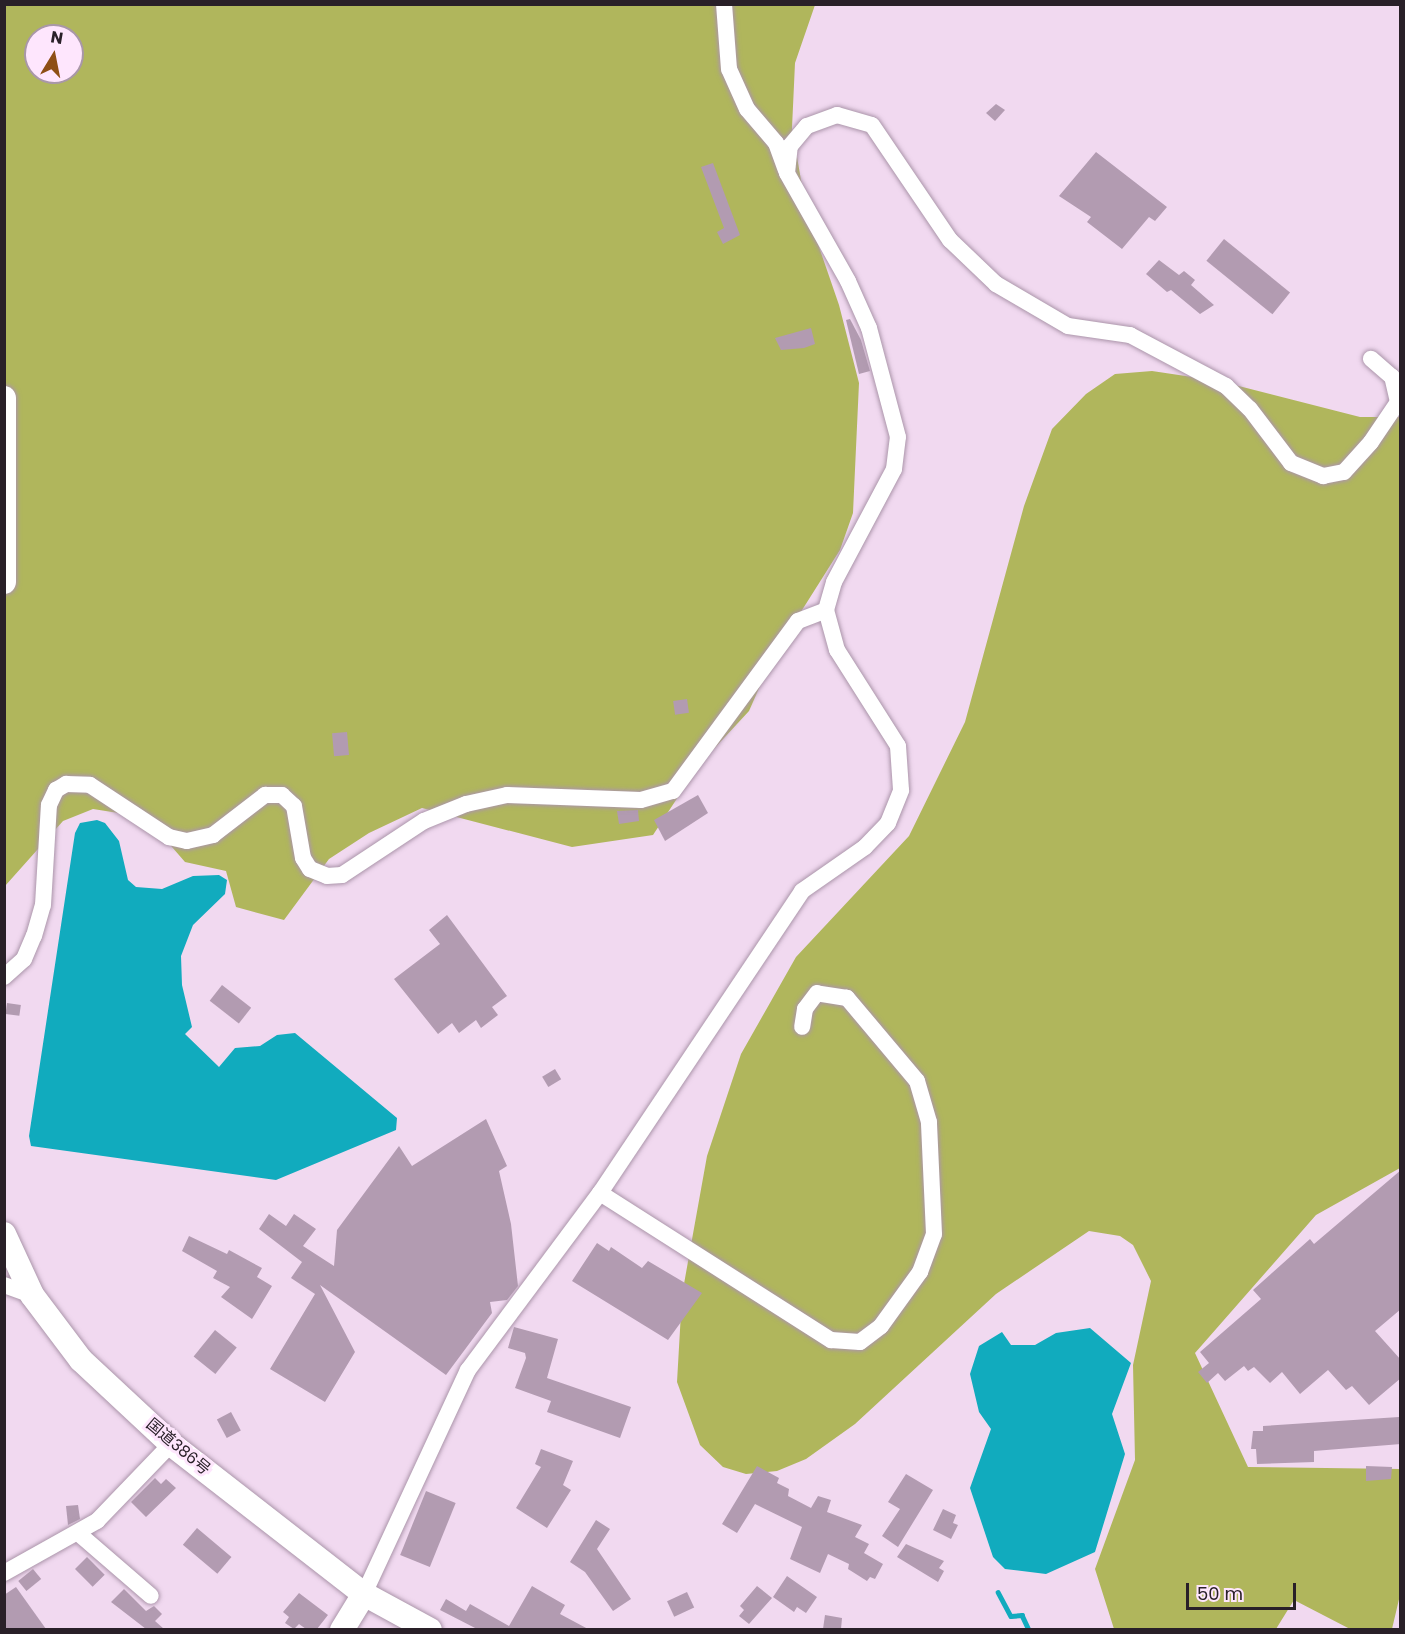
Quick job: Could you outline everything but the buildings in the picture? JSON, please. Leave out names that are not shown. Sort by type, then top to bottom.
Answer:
[{"type":"highway","points":[[4,398],[4,582]]},
{"type":"highway","name":"国道386号","points":[[4,1234],[32,1295],[81,1360],[171,1444],[364,1594],[430,1629]]},
{"type":"highway","points":[[342,1629],[364,1594]]},
{"type":"street","points":[[364,1594],[468,1370],[600,1193],[802,891],[865,848],[888,823],[901,790],[898,746],[837,650],[826,609],[834,582],[894,469],[898,437],[869,328],[848,281],[787,173],[776,143],[747,108],[729,69],[724,4]]},
{"type":"street","points":[[787,173],[790,146],[807,126],[837,115],[872,125],[950,240],[996,284],[1068,326],[1130,335],[1226,386],[1250,409],[1291,463],[1323,476],[1344,471],[1371,442],[1398,402],[1392,377],[1371,359]]},
{"type":"street","points":[[4,977],[24,959],[34,936],[43,905],[49,805],[56,790],[66,784],[90,785],[169,837],[187,841],[213,836],[265,795],[282,795],[294,806],[303,858],[310,869],[327,876],[342,874],[424,821],[466,804],[507,795],[641,800],[673,791],[798,621],[826,609]]},
{"type":"street","points":[[600,1193],[831,1340],[860,1342],[881,1326],[920,1272],[934,1234],[929,1122],[917,1081],[847,998],[817,993],[805,1009],[802,1027]]},
{"type":"street","points":[[4,1285],[32,1295]]},
{"type":"street","points":[[4,1573],[97,1521],[171,1444]]},
{"type":"street","points":[[78,1533],[151,1596]]},
{"type":"green space","points":[[5,5],[815,5],[795,63],[792,128],[806,209],[839,305],[859,383],[853,513],[840,550],[773,656],[749,711],[699,765],[653,835],[572,847],[422,808],[369,833],[329,859],[284,920],[236,907],[226,871],[185,862],[159,832],[125,814],[93,809],[63,821],[5,886]]},
{"type":"green space","points":[[1152,371],[1219,381],[1360,417],[1400,417],[1400,1168],[1316,1215],[1195,1353],[1248,1467],[1400,1469],[1400,1595],[1392,1629],[1350,1629],[1294,1600],[1276,1629],[1114,1629],[1095,1569],[1135,1460],[1133,1365],[1151,1281],[1133,1245],[1120,1236],[1089,1231],[996,1294],[855,1424],[806,1459],[777,1471],[746,1474],[723,1467],[700,1445],[677,1382],[682,1295],[707,1156],[741,1054],[796,957],[909,836],[965,722],[1024,506],[1052,429],[1086,394],[1115,374]]},
{"type":"water","points":[[97,820],[105,823],[119,841],[128,880],[136,887],[162,889],[193,876],[219,875],[227,880],[225,894],[193,925],[181,956],[182,985],[192,1027],[185,1034],[219,1067],[235,1048],[260,1046],[277,1035],[295,1033],[397,1118],[396,1130],[276,1180],[31,1146],[29,1136],[75,833],[80,823]]},
{"type":"water","points":[[1090,1328],[1131,1363],[1112,1414],[1125,1454],[1095,1552],[1046,1574],[1005,1569],[993,1557],[970,1488],[991,1429],[979,1412],[970,1374],[979,1346],[1002,1332],[1011,1345],[1035,1345],[1056,1333]]},
{"type":"waterway","points":[[998,1592],[1011,1616],[1022,1615],[1029,1630]]}]
